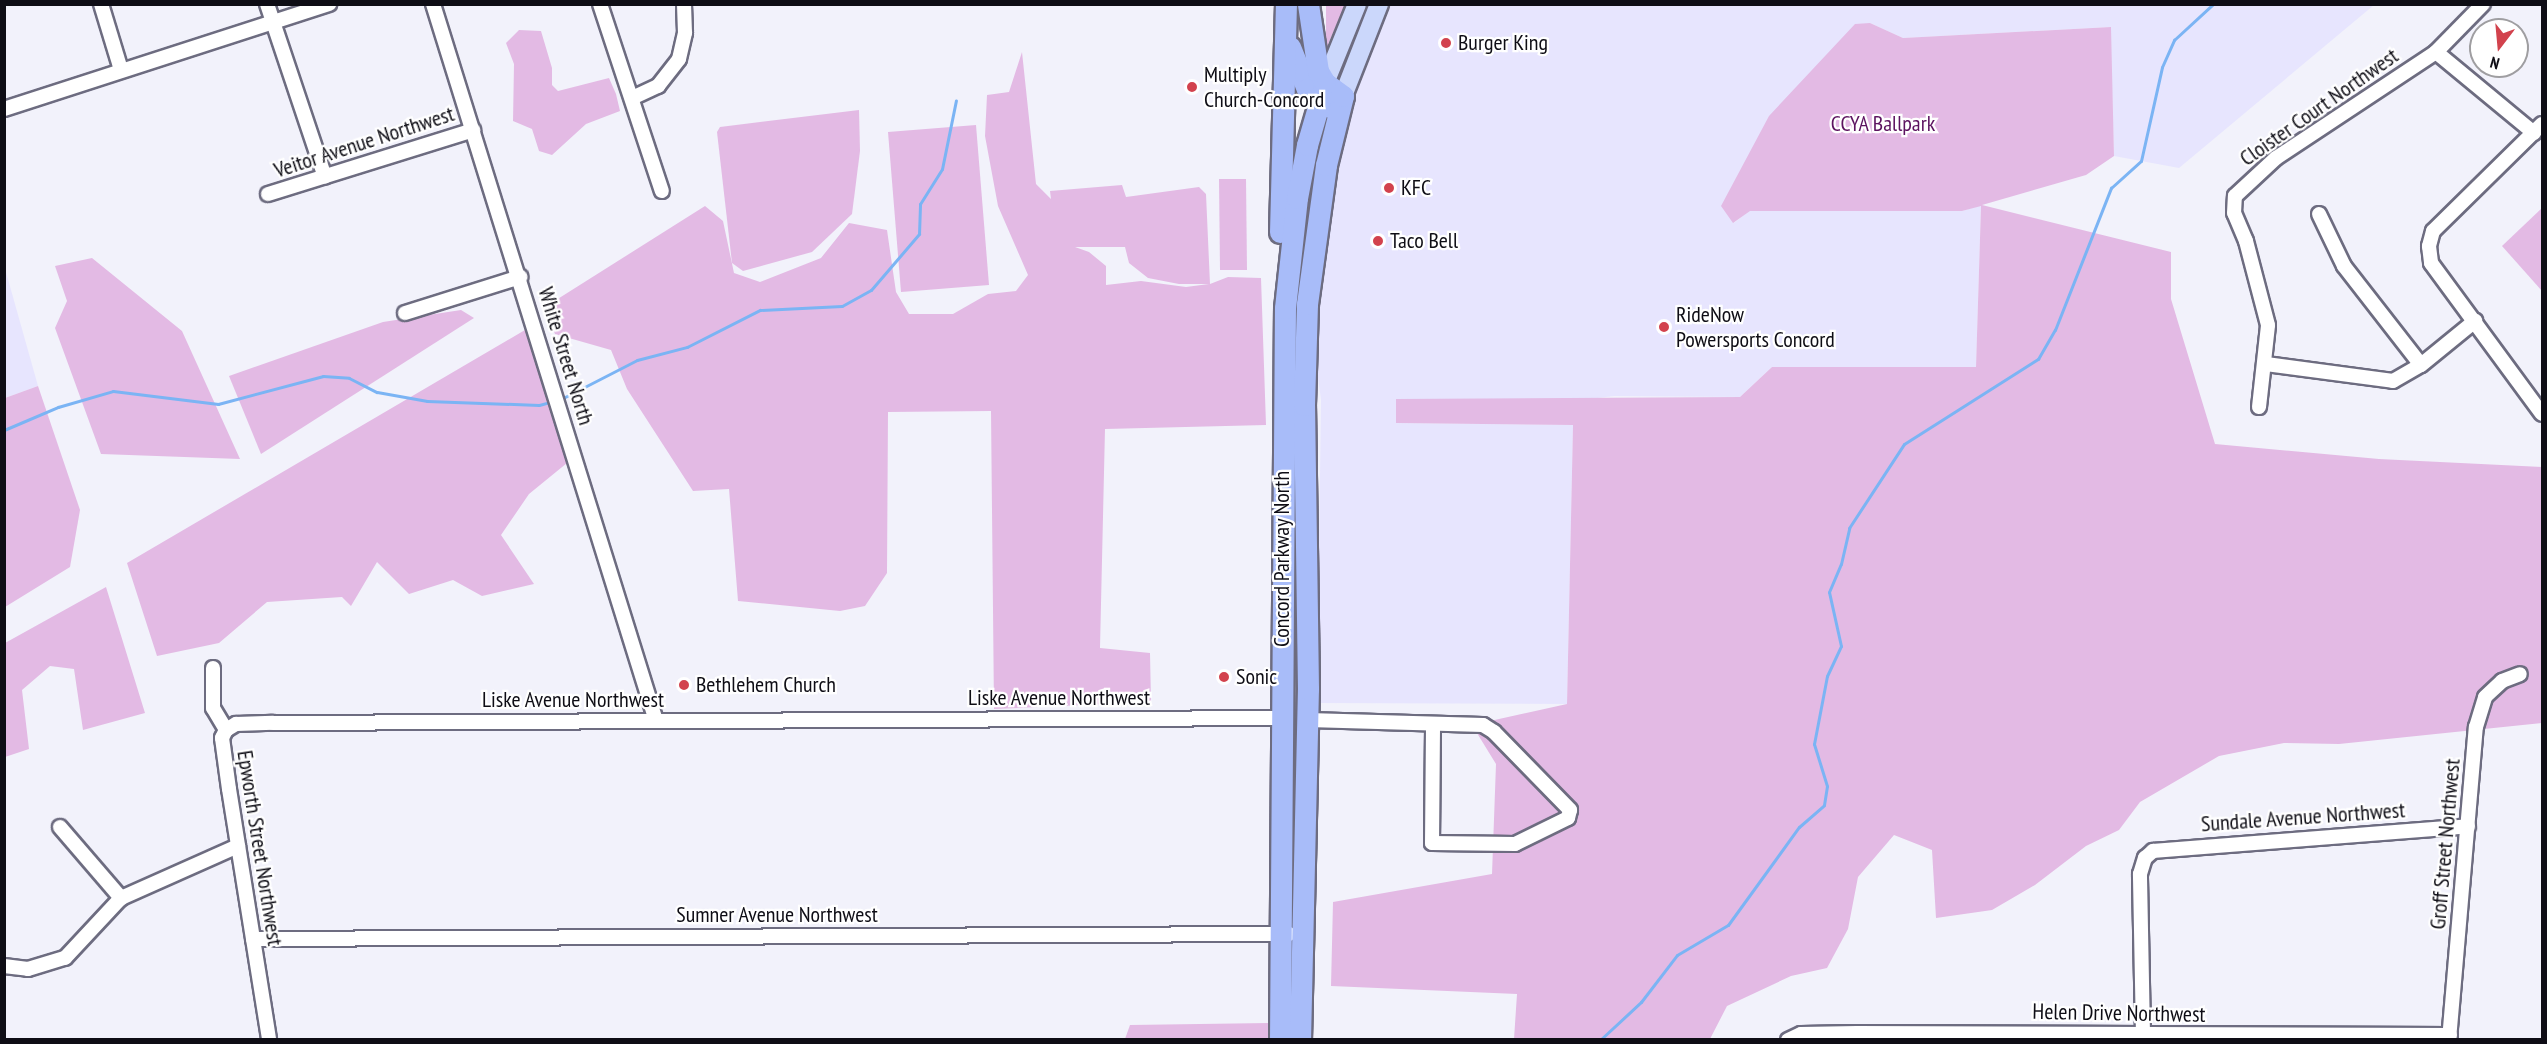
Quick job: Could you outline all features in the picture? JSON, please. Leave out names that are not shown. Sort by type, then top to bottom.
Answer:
[{"type":"highway","points":[[1287,4],[1291,52],[1307,89],[1322,92],[1341,104]]},
{"type":"highway","points":[[1285,308],[1279,272],[1287,4]]},
{"type":"highway","points":[[1308,4],[1311,46],[1322,92]]},
{"type":"highway","name":"Concord Parkway North","points":[[1300,1040],[1290,934],[1281,718],[1285,308],[1297,198],[1322,92]]},
{"type":"highway","name":"Concord Parkway North","points":[[1280,1040],[1302,821],[1308,720],[1304,461],[1310,260],[1341,104]]},
{"type":"highway","points":[[1283,461],[1304,461]]},
{"type":"highway","points":[[1282,560],[1290,614],[1295,696],[1298,714],[1308,720]]},
{"type":"highway","points":[[1281,718],[1291,727],[1293,800],[1302,821]]},
{"type":"main road","points":[[1322,92],[1357,4]]},
{"type":"main road","points":[[1341,104],[1379,4]]},
{"type":"street","points":[[101,4],[121,70]]},
{"type":"street","points":[[267,4],[325,177]]},
{"type":"street","points":[[4,109],[329,4]]},
{"type":"street","name":"White Street North","points":[[433,4],[520,277],[656,721]]},
{"type":"street","points":[[600,4],[662,191]]},
{"type":"street","points":[[632,98],[658,86],[679,59],[685,33],[684,4]]},
{"type":"street","name":"Cloister Court Northwest","points":[[2259,407],[2266,364],[2268,325],[2246,241],[2234,213],[2235,196],[2276,158],[2436,52],[2483,4]]},
{"type":"street","points":[[2436,52],[2538,129],[2433,231],[2431,263],[2542,414]]},
{"type":"street","name":"Veitor Avenue Northwest","points":[[268,194],[473,130]]},
{"type":"street","points":[[2319,214],[2344,266],[2421,364]]},
{"type":"street","points":[[405,313],[520,277]]},
{"type":"street","points":[[2266,364],[2393,381],[2421,364],[2475,321]]},
{"type":"street","name":"Epworth Street Northwest","points":[[213,668],[213,708],[226,730],[222,738],[269,1040]]},
{"type":"street","name":"Groff Street Northwest","points":[[2450,1037],[2481,705],[2492,688],[2520,674]]},
{"type":"street","name":"Liske Avenue Northwest","points":[[226,730],[248,724],[1281,718]]},
{"type":"street","points":[[1308,720],[1483,725],[1494,732],[1570,810],[1568,819],[1515,844],[1432,843],[1433,725]]},
{"type":"street","name":"Sundale Avenue Northwest","points":[[2134,1036],[2140,874],[2145,858],[2153,851],[2171,847],[2468,826]]},
{"type":"street","points":[[60,827],[121,898]]},
{"type":"street","points":[[4,966],[28,969],[65,958],[121,898],[238,846]]},
{"type":"street","name":"Sumner Avenue Northwest","points":[[253,939],[1290,934]]},
{"type":"street","name":"Helen Drive Northwest","points":[[1788,1040],[1800,1034],[1834,1033],[2450,1037]]},
{"type":"shaded area","points":[[1388,5],[2374,5],[2179,168],[2114,156],[2110,27],[1903,38],[1870,23],[1734,223],[1749,211],[1962,211],[1981,205],[1976,368],[1772,367],[1740,397],[1614,396],[1396,423],[1573,425],[1567,704],[1317,703],[1321,400],[1313,340],[1317,279],[1332,189],[1359,82]]},
{"type":"shaded area","points":[[4,265],[38,386],[5,398],[4,398]]},
{"type":"green space","points":[[1326,5],[1345,5],[1326,49]]},
{"type":"green space","name":"CCYA Ballpark","points":[[1870,23],[1903,38],[2111,27],[2114,156],[2086,175],[1982,205],[2171,252],[2171,299],[2215,444],[2379,459],[2542,467],[2542,723],[2339,744],[2284,743],[2219,756],[2140,802],[2119,830],[2086,846],[2035,885],[1992,910],[1936,918],[1932,850],[1894,835],[1858,877],[1848,929],[1827,968],[1791,976],[1727,1006],[1710,1039],[1514,1039],[1517,994],[1331,986],[1333,902],[1492,874],[1496,764],[1472,725],[1567,704],[1573,425],[1396,423],[1396,399],[1740,397],[1772,367],[1976,367],[1981,206],[1962,211],[1750,211],[1733,223],[1721,206],[1769,116],[1855,24]]},
{"type":"green space","points":[[519,30],[541,31],[552,68],[552,85],[558,91],[609,78],[620,111],[586,124],[552,155],[539,151],[532,129],[513,121],[514,64],[506,43]]},
{"type":"green space","points":[[1022,52],[1036,184],[1051,199],[1050,191],[1122,185],[1126,197],[1199,187],[1206,194],[1210,284],[1228,277],[1261,278],[1266,425],[1105,429],[1100,648],[1150,653],[1151,702],[994,709],[991,411],[888,412],[887,573],[865,606],[840,611],[738,601],[729,489],[693,491],[627,389],[611,350],[555,334],[545,307],[705,206],[723,221],[734,273],[760,282],[821,258],[849,223],[887,230],[896,292],[909,314],[953,314],[988,294],[1016,291],[1028,275],[998,206],[985,136],[987,95],[1009,92]],"holes":[[[1075,247],[1125,247],[1129,263],[1148,278],[1179,284],[1209,284],[1186,287],[1141,281],[1106,285],[1106,266],[1089,252]]]},
{"type":"green space","points":[[859,110],[860,151],[852,214],[812,252],[743,271],[732,263],[717,132],[720,127]]},
{"type":"green space","points":[[976,125],[989,285],[901,292],[888,132]]},
{"type":"green space","points":[[1219,179],[1246,179],[1247,270],[1220,270]]},
{"type":"green space","points":[[2542,208],[2542,291],[2502,246]]},
{"type":"green space","points":[[92,258],[182,331],[240,459],[101,454],[55,328],[67,301],[55,266]]},
{"type":"green space","points":[[461,310],[474,318],[261,454],[229,376],[383,322]]},
{"type":"green space","points":[[525,330],[567,463],[529,494],[501,535],[534,584],[482,596],[453,580],[409,594],[377,562],[351,606],[342,597],[267,602],[219,643],[157,656],[127,563]]},
{"type":"green space","points":[[38,386],[80,510],[70,567],[5,607],[5,398]]},
{"type":"green space","points":[[106,587],[145,713],[83,730],[74,669],[50,666],[22,690],[29,749],[5,757],[5,643]]},
{"type":"green space","points":[[1269,1023],[1269,1039],[1125,1039],[1130,1025]]},
{"type":"waterway","points":[[1600,1040],[1641,1002],[1677,955],[1728,925],[1799,827],[1824,805],[1827,786],[1814,744],[1827,676],[1841,646],[1829,592],[1841,564],[1849,528],[1904,444],[2038,359],[2055,330],[2111,188],[2141,161],[2162,67],[2174,40],[2213,4]]},
{"type":"waterway","points":[[565,397],[637,360],[687,347],[760,310],[842,306],[871,290],[919,234],[920,204],[942,169],[956,100]]},
{"type":"waterway","points":[[4,430],[58,407],[113,391],[218,404],[323,376],[349,378],[377,392],[427,401],[539,405],[550,402]]},
{"type":"place","name":"Burger King","points":[[1446,43]]},
{"type":"place","name":"Multiply Church-Concord","points":[[1192,87]]},
{"type":"place","name":"KFC","points":[[1389,188]]},
{"type":"place","name":"Taco Bell","points":[[1378,241]]},
{"type":"place","name":"RideNow Powersports Concord","points":[[1664,327]]},
{"type":"place","name":"Sonic","points":[[1224,677]]},
{"type":"place","name":"Bethlehem Church","points":[[684,685]]}]
